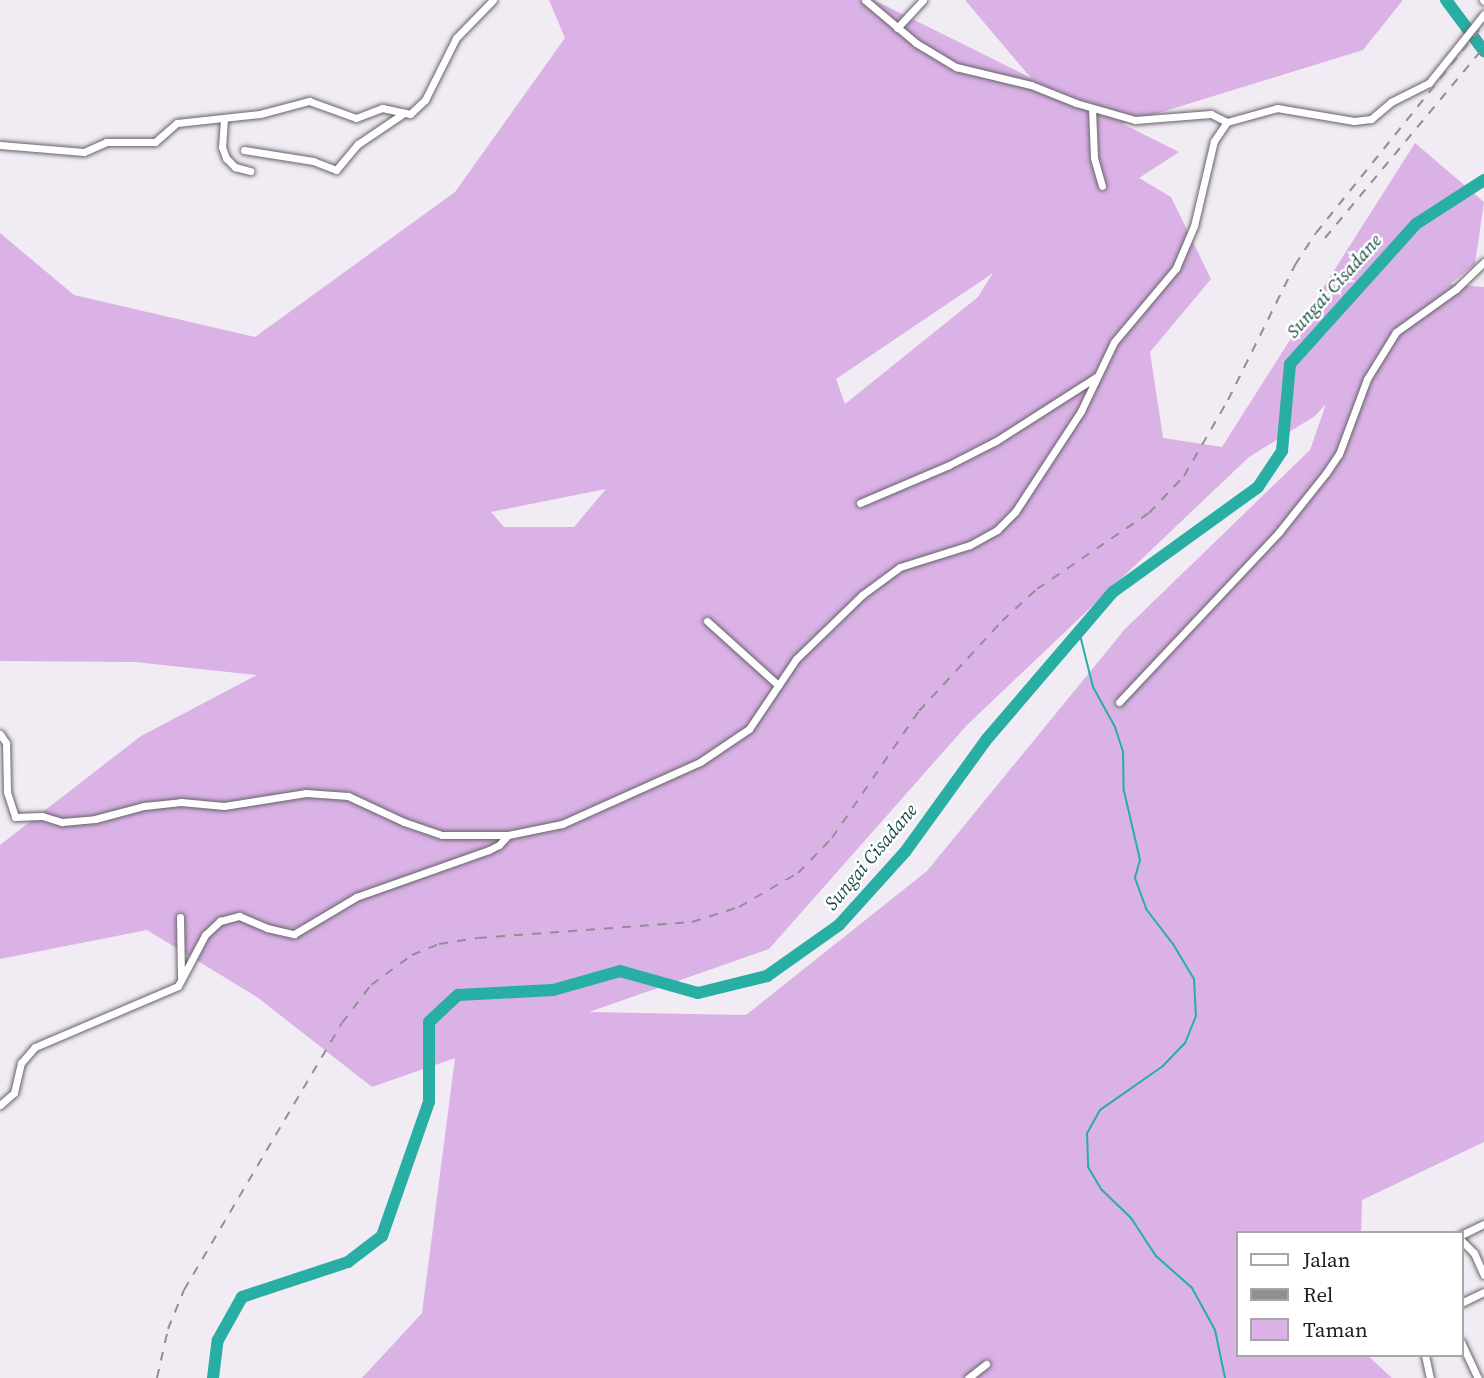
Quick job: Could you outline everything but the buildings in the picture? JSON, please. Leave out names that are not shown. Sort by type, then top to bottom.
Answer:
[{"type":"street","points":[[0,145],[83,152],[106,142],[159,141],[177,124],[260,114],[309,101],[356,118],[377,108],[411,114],[420,107],[456,38],[493,0]]},
{"type":"street","points":[[864,0],[897,28],[956,67],[1044,89],[1092,108],[1135,120],[1211,114],[1227,122]]},
{"type":"street","points":[[897,28],[923,0]]},
{"type":"street","points":[[0,734],[4,737],[7,750],[7,797],[13,814],[18,819],[42,816],[69,822],[144,806],[181,803],[224,806],[297,794],[323,794],[348,796],[404,822],[442,835],[508,835],[562,824],[719,751],[749,729],[814,638],[887,575],[908,564],[959,550],[1009,519],[1077,418],[1119,334],[1176,268],[1199,209],[1214,141],[1227,122],[1277,108],[1329,118],[1371,119],[1391,102],[1425,86],[1484,14]]},
{"type":"street","points":[[1092,108],[1094,158],[1102,186]]},
{"type":"street","points":[[244,150],[313,161],[336,170],[358,144],[404,113]]},
{"type":"street","points":[[224,119],[222,147],[226,158],[235,167],[250,171]]},
{"type":"street","points":[[1119,702],[1279,532],[1326,473],[1339,454],[1367,379],[1396,332],[1456,289],[1484,261]]},
{"type":"street","points":[[860,503],[949,465],[996,441],[1096,377]]},
{"type":"street","points":[[707,621],[778,685]]},
{"type":"street","points":[[181,978],[205,935],[219,921],[239,916],[267,928],[294,934],[356,897],[489,850],[499,845],[508,835]]},
{"type":"street","points":[[0,1105],[14,1093],[20,1065],[29,1051],[180,985],[180,917]]},
{"type":"street","points":[[1463,1237],[1484,1224]]},
{"type":"street","points":[[1463,1240],[1474,1253],[1484,1276]]},
{"type":"street","points":[[1463,1302],[1484,1292]]},
{"type":"street","points":[[1463,1346],[1478,1378]]},
{"type":"street","points":[[1425,1357],[1430,1378]]},
{"type":"street","points":[[968,1378],[986,1364]]},
{"type":"green space","points":[[549,0],[874,0],[1031,78],[965,0],[1403,0],[1363,50],[1123,124],[1179,152],[1139,178],[1171,197],[1211,279],[1150,352],[1163,438],[1222,447],[1415,143],[1484,202],[1475,264],[1450,284],[1484,287],[1484,1142],[1362,1200],[1361,1231],[1236,1231],[1236,1357],[1369,1357],[1392,1378],[362,1378],[422,1313],[455,1058],[372,1087],[257,997],[147,930],[0,959],[0,845],[141,736],[257,675],[135,662],[0,661],[0,233],[74,295],[255,337],[455,192],[565,38]],"holes":[[[993,273],[978,297],[845,404],[836,379]],[[1326,404],[1310,450],[1125,629],[927,871],[746,1015],[589,1012],[769,949],[967,725],[1249,457],[1315,416]],[[606,489],[574,527],[504,527],[491,512]]]},
{"type":"waterway","name":"Sungai Cisadane","points":[[1446,0],[1484,51]]},
{"type":"waterway","name":"Sungai Cisadane","points":[[213,1378],[218,1340],[242,1297],[348,1262],[382,1236],[429,1102],[429,1022],[458,995],[553,990],[620,971],[698,993],[767,976],[839,925],[905,852],[986,740],[1113,592],[1258,487],[1282,451],[1290,364],[1416,224],[1484,180]]},
{"type":"waterway","points":[[1079,631],[1093,687],[1115,727],[1123,752],[1124,791],[1140,860],[1135,878],[1146,909],[1173,944],[1194,979],[1196,1016],[1185,1043],[1163,1066],[1100,1110],[1087,1133],[1088,1167],[1102,1190],[1131,1218],[1156,1256],[1192,1288],[1215,1330],[1225,1378]]},
{"type":"railway","points":[[157,1378],[168,1329],[184,1290],[342,1023],[371,985],[412,955],[439,944],[478,938],[692,922],[739,907],[798,873],[832,838],[919,711],[1002,621],[1037,589],[1149,513],[1184,476],[1228,400],[1295,265],[1316,233],[1484,24]]},
{"type":"railway","points":[[1325,238],[1484,47]]}]
